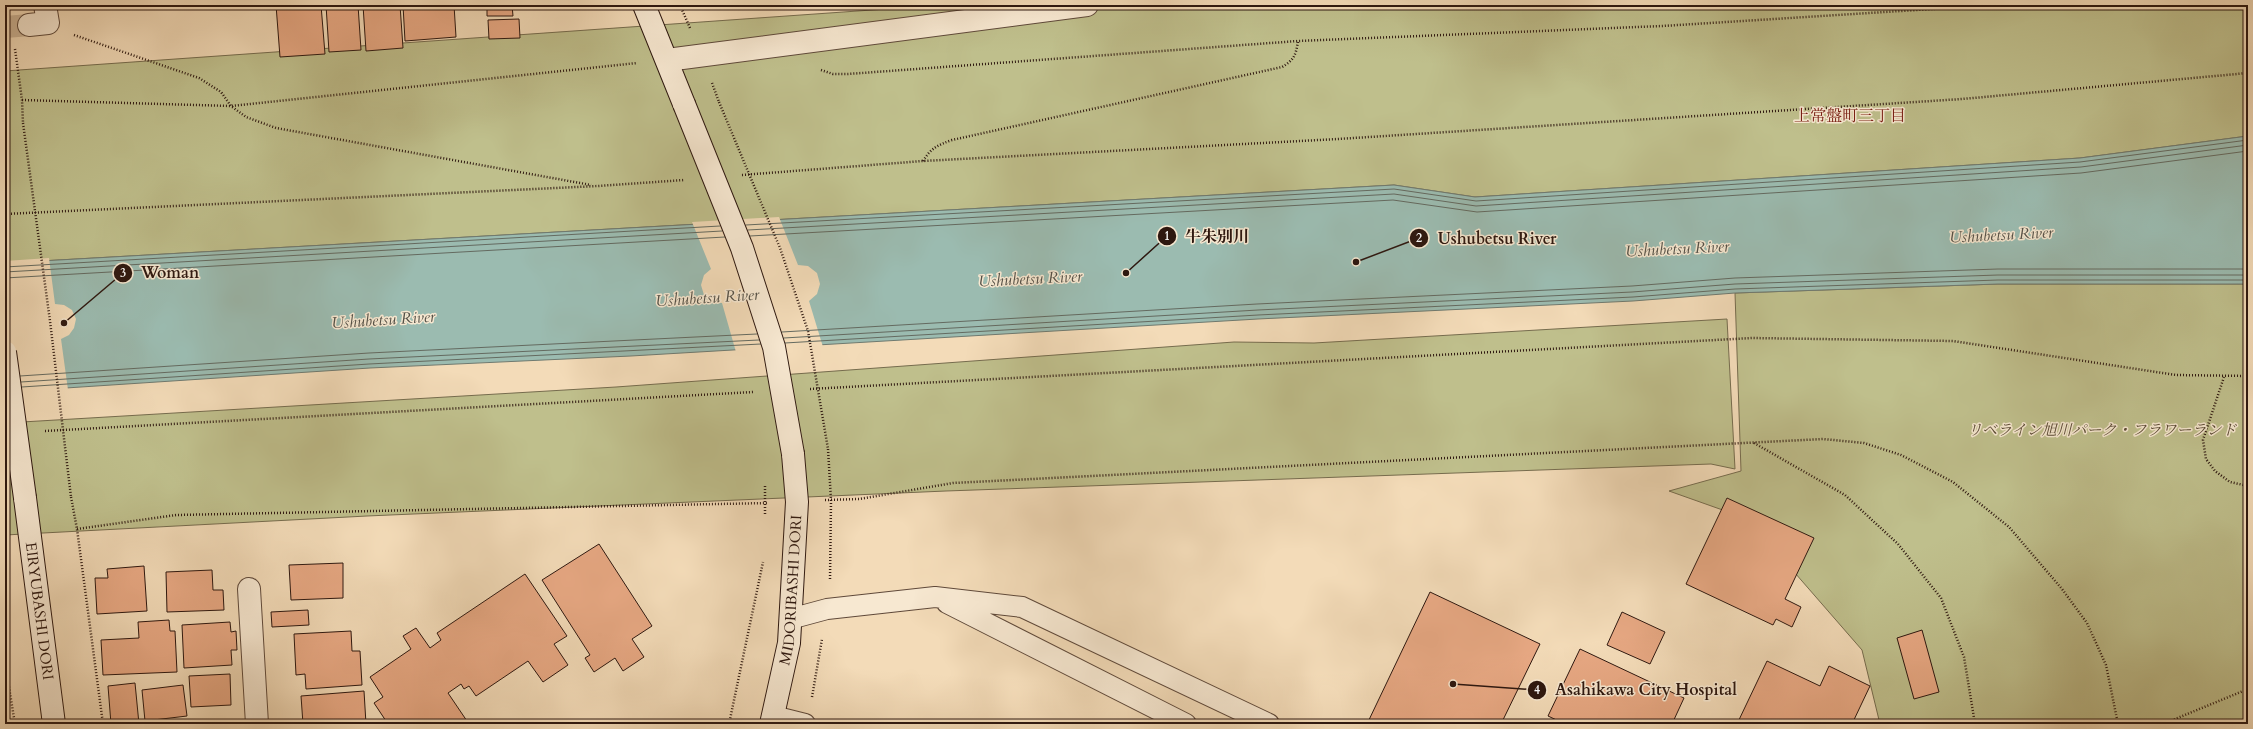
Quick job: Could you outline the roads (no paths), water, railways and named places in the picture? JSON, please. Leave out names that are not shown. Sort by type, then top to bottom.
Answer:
[{"type":"street","points":[[644,5],[667,60],[1087,5]]},
{"type":"street","name":"MIDORIBASHI DORI","points":[[667,60],[742,248],[774,347],[793,454],[797,502],[789,643],[772,720]]},
{"type":"street","name":"EIRYUBASHI DORI","points":[[5,352],[54,724]]},
{"type":"street","points":[[248,589],[257,724]]},
{"type":"lane","points":[[790,620],[827,609],[935,597],[1022,607],[1269,724]]},
{"type":"lane","points":[[935,597],[1186,724]]},
{"type":"lane","points":[[772,720],[805,724]]},
{"type":"water","points":[[2248,136],[2248,284],[1998,284],[1735,293],[1633,301],[1258,319],[631,356],[370,368],[5,392],[5,263],[1394,185],[1475,197],[2080,158]]},
{"type":"tunnel","points":[[5,27],[29,25]]},
{"type":"place","name":"Ushubetsu River","points":[[1356,262]]},
{"type":"place","name":"牛朱別川","points":[[1126,273]]},
{"type":"place","name":"Woman","points":[[64,323]]},
{"type":"place","name":"Asahikawa City Hospital","points":[[1453,684]]},
{"type":"district","name":"上常盤町三丁目","points":[[1850,115]]},
{"type":"park label","name":"リベライン旭川パーク・フラワーランド","points":[[2102,430]]}]
